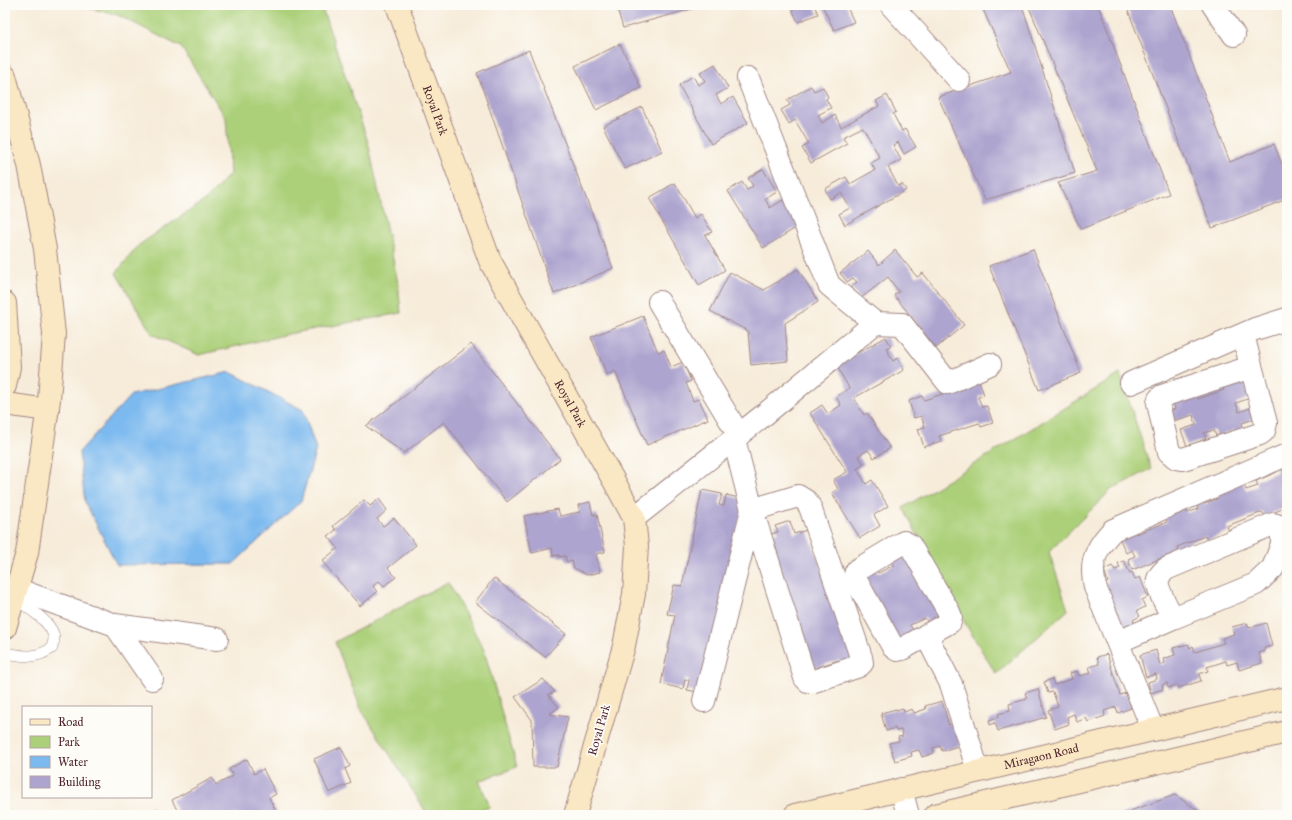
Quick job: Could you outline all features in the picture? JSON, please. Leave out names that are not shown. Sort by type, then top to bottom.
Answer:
[{"type":"main road","name":"Royal Park","points":[[397,5],[490,261],[634,518],[637,546],[634,594],[624,646],[575,815]]},
{"type":"main road","points":[[5,76],[29,165],[45,250],[54,334],[48,410],[27,553],[5,628]]},
{"type":"main road","points":[[5,303],[6,374]]},
{"type":"main road","points":[[5,404],[48,410]]},
{"type":"main road","name":"Miragaon Road","points":[[795,815],[1287,698]]},
{"type":"main road","points":[[936,815],[1287,732]]},
{"type":"street","points":[[891,5],[958,80]]},
{"type":"street","points":[[1213,5],[1234,35]]},
{"type":"street","points":[[748,78],[829,285],[875,323],[902,324],[948,383],[990,364]]},
{"type":"street","points":[[659,302],[736,437],[752,510],[805,678],[808,681],[814,681],[859,666],[862,663],[861,657],[810,507],[806,501],[798,496],[752,510]]},
{"type":"street","points":[[1132,383],[1255,329],[1287,319]]},
{"type":"street","points":[[634,518],[875,323]]},
{"type":"street","points":[[1242,335],[1266,422],[1264,431],[1260,434],[1183,459],[1176,458],[1169,452],[1158,403],[1159,399],[1162,396],[1251,368]]},
{"type":"street","points":[[1153,730],[1118,642],[1094,587],[1093,570],[1096,553],[1104,539],[1113,530],[1284,456]]},
{"type":"street","points":[[704,701],[752,510]]},
{"type":"street","points":[[1118,642],[1172,618],[1256,584],[1273,568],[1282,544],[1282,531],[1280,526],[1273,524],[1166,569],[1160,574],[1158,579],[1159,588],[1172,618]]},
{"type":"street","points":[[902,543],[908,543],[910,545],[951,617],[950,622],[926,635],[902,649],[897,650],[893,647],[855,578],[855,573],[857,570],[902,543]]},
{"type":"street","points":[[15,593],[115,625],[216,639]]},
{"type":"street","points":[[115,625],[152,679]]},
{"type":"street","points":[[926,635],[951,684],[978,771]]},
{"type":"street","points":[[901,789],[908,815]]},
{"type":"lane","points":[[5,653],[31,657],[44,654],[52,648],[54,638],[51,628],[15,593]]},
{"type":"green space","points":[[76,5],[321,5],[368,142],[398,283],[401,313],[288,334],[199,355],[152,334],[116,273],[139,245],[207,199],[230,174],[226,118],[181,47],[118,15]]},
{"type":"green space","points":[[1120,374],[1151,469],[1112,489],[1049,552],[1068,610],[996,674],[965,623],[903,508]]},
{"type":"green space","points":[[448,582],[484,650],[517,767],[479,781],[490,807],[466,815],[428,815],[361,709],[335,642]]},
{"type":"water","points":[[230,372],[303,410],[316,449],[301,501],[233,564],[117,565],[85,502],[79,452],[131,395]]},
{"type":"building","points":[[616,5],[706,5],[623,28]]},
{"type":"building","points":[[790,5],[814,5],[818,14],[798,22]]},
{"type":"building","points":[[822,5],[846,5],[854,22],[834,30]]},
{"type":"building","points":[[981,5],[1022,5],[1075,173],[985,200],[938,97],[1011,72]]},
{"type":"building","points":[[1035,5],[1098,5],[1169,194],[1081,229],[1058,183],[1097,171],[1029,7]]},
{"type":"building","points":[[1126,5],[1170,5],[1230,162],[1274,144],[1287,177],[1287,199],[1212,228]]},
{"type":"building","points":[[620,44],[641,88],[596,110],[575,66]]},
{"type":"building","points":[[529,50],[613,268],[554,294],[477,73]]},
{"type":"building","points":[[715,64],[728,88],[716,95],[721,104],[733,97],[748,123],[711,144],[679,85],[693,76],[698,85],[705,81],[700,73]]},
{"type":"building","points":[[811,86],[814,91],[823,87],[828,97],[826,99],[831,108],[818,115],[822,123],[835,115],[841,127],[879,106],[876,101],[887,95],[896,112],[893,114],[902,131],[905,129],[916,147],[904,154],[898,142],[893,145],[901,160],[888,167],[898,186],[902,184],[906,190],[845,225],[839,214],[850,208],[841,193],[830,199],[825,189],[846,177],[850,184],[875,170],[871,163],[880,158],[863,127],[843,137],[847,143],[811,163],[802,148],[809,144],[795,120],[789,124],[781,110],[790,105],[787,100]]},
{"type":"building","points":[[642,107],[662,151],[625,169],[603,126]]},
{"type":"building","points":[[763,169],[777,192],[765,199],[770,208],[783,200],[799,226],[763,248],[728,191],[742,182],[747,190],[753,186],[748,178]]},
{"type":"building","points":[[675,183],[695,218],[701,214],[712,232],[705,235],[725,270],[699,285],[649,198]]},
{"type":"building","points":[[1033,249],[1081,373],[1039,390],[989,266]]},
{"type":"building","points":[[895,250],[917,277],[923,273],[964,325],[936,348],[894,295],[899,292],[888,277],[860,299],[851,287],[857,282],[853,278],[847,282],[840,273],[868,251],[879,265]]},
{"type":"building","points":[[798,269],[818,302],[785,323],[788,361],[751,365],[748,331],[710,311],[730,272],[764,290]]},
{"type":"building","points":[[643,316],[658,352],[664,350],[671,367],[683,362],[691,381],[686,383],[693,401],[699,399],[708,419],[647,445],[615,371],[607,375],[591,337]]},
{"type":"building","points":[[886,337],[891,346],[886,348],[893,361],[898,358],[904,370],[854,398],[864,415],[867,413],[890,448],[874,458],[868,450],[858,456],[864,464],[857,469],[866,484],[872,480],[888,506],[874,515],[880,526],[860,538],[832,493],[838,489],[833,480],[847,472],[810,413],[822,405],[828,414],[841,405],[836,397],[849,388],[836,365]]},
{"type":"building","points":[[471,344],[560,459],[507,502],[444,422],[404,453],[366,426]]},
{"type":"building","points":[[978,377],[984,395],[978,397],[982,407],[987,406],[993,423],[981,427],[979,423],[939,436],[941,441],[924,447],[918,429],[925,427],[921,416],[914,418],[909,401],[922,396],[924,400],[964,387]]},
{"type":"building","points":[[1244,379],[1250,398],[1236,403],[1239,412],[1253,407],[1257,418],[1242,423],[1244,431],[1236,433],[1235,430],[1216,436],[1214,430],[1204,433],[1206,439],[1187,446],[1181,430],[1196,425],[1193,415],[1173,421],[1169,411],[1175,409],[1172,399],[1195,391],[1198,399],[1224,390],[1221,383]]},
{"type":"building","points":[[1287,462],[1287,507],[1265,516],[1262,512],[1227,526],[1229,531],[1207,540],[1205,536],[1177,547],[1179,551],[1132,570],[1128,559],[1135,556],[1132,550],[1126,553],[1118,535],[1134,528],[1136,534],[1167,522],[1163,513],[1184,504],[1187,513],[1198,509],[1196,503],[1203,500],[1204,504],[1217,499],[1215,492],[1242,480],[1246,490],[1258,486],[1256,481],[1277,472],[1275,467]]},
{"type":"building","points":[[702,490],[722,494],[719,505],[724,506],[726,495],[744,499],[703,693],[687,690],[689,680],[685,679],[683,689],[661,684],[675,615],[667,614],[674,585],[682,586]]},
{"type":"building","points":[[379,499],[387,510],[377,519],[383,526],[394,518],[416,545],[388,568],[396,577],[384,586],[379,581],[373,586],[377,592],[360,606],[322,561],[338,548],[328,536],[336,530],[333,526],[364,500],[370,506]]},
{"type":"building","points":[[590,502],[593,515],[597,514],[605,552],[596,554],[600,572],[587,575],[574,568],[572,561],[567,562],[565,556],[553,556],[552,548],[532,553],[524,516],[558,509],[560,516],[580,512],[578,505]]},
{"type":"building","points":[[790,521],[794,534],[807,530],[857,659],[841,664],[839,660],[817,667],[819,671],[809,674],[765,536],[778,532],[775,526]]},
{"type":"building","points":[[906,550],[944,615],[929,625],[925,618],[910,625],[914,632],[898,642],[860,576],[875,567],[878,573],[894,565],[890,559]]},
{"type":"building","points":[[1124,561],[1135,579],[1140,577],[1148,597],[1142,600],[1145,607],[1137,611],[1140,616],[1133,620],[1136,626],[1122,632],[1115,617],[1119,615],[1116,609],[1112,610],[1101,585],[1108,582],[1104,570],[1112,566],[1115,570],[1120,568],[1118,563]]},
{"type":"building","points":[[494,578],[566,634],[545,657],[475,602]]},
{"type":"building","points":[[1247,623],[1249,628],[1266,623],[1272,646],[1264,648],[1265,651],[1259,653],[1262,663],[1239,670],[1237,662],[1227,665],[1226,661],[1207,667],[1208,671],[1199,674],[1201,681],[1178,688],[1177,685],[1168,688],[1167,683],[1162,685],[1163,689],[1151,693],[1148,682],[1157,679],[1156,674],[1146,677],[1140,655],[1156,650],[1160,665],[1165,663],[1163,659],[1175,655],[1173,648],[1188,644],[1190,648],[1193,646],[1195,652],[1224,643],[1222,638],[1234,634],[1232,627]]},
{"type":"building","points":[[1107,654],[1120,695],[1126,693],[1131,708],[1118,713],[1116,707],[1104,711],[1105,716],[1088,722],[1086,718],[1077,722],[1074,714],[1067,717],[1069,724],[1055,729],[1048,710],[1058,707],[1053,692],[1048,693],[1044,682],[1052,679],[1054,685],[1072,679],[1070,673],[1077,671],[1079,676],[1091,673],[1089,667],[1099,664],[1097,657]]},
{"type":"building","points":[[543,679],[555,692],[548,695],[559,707],[549,714],[568,717],[557,767],[533,767],[532,720],[515,697]]},
{"type":"building","points":[[1038,689],[1046,717],[998,731],[995,723],[990,725],[989,720],[999,717],[998,714],[1010,711],[1009,704],[1027,699],[1025,693]]},
{"type":"building","points":[[942,701],[949,725],[954,723],[961,745],[942,751],[940,746],[933,748],[934,753],[922,757],[919,750],[911,752],[912,756],[895,761],[889,743],[899,741],[898,737],[903,736],[901,730],[896,731],[895,728],[886,731],[881,713],[903,708],[904,712],[912,709],[914,713],[926,709],[925,706]]},
{"type":"building","points":[[341,747],[350,766],[345,769],[351,783],[329,793],[314,759]]},
{"type":"building","points":[[247,759],[254,774],[263,769],[276,794],[269,798],[277,813],[273,815],[168,815],[177,810],[172,800],[212,778],[216,785],[233,776],[229,769]]},
{"type":"building","points":[[1175,795],[1205,815],[1119,815]]},
{"type":"building","points":[[157,809],[160,815],[145,815]]}]
